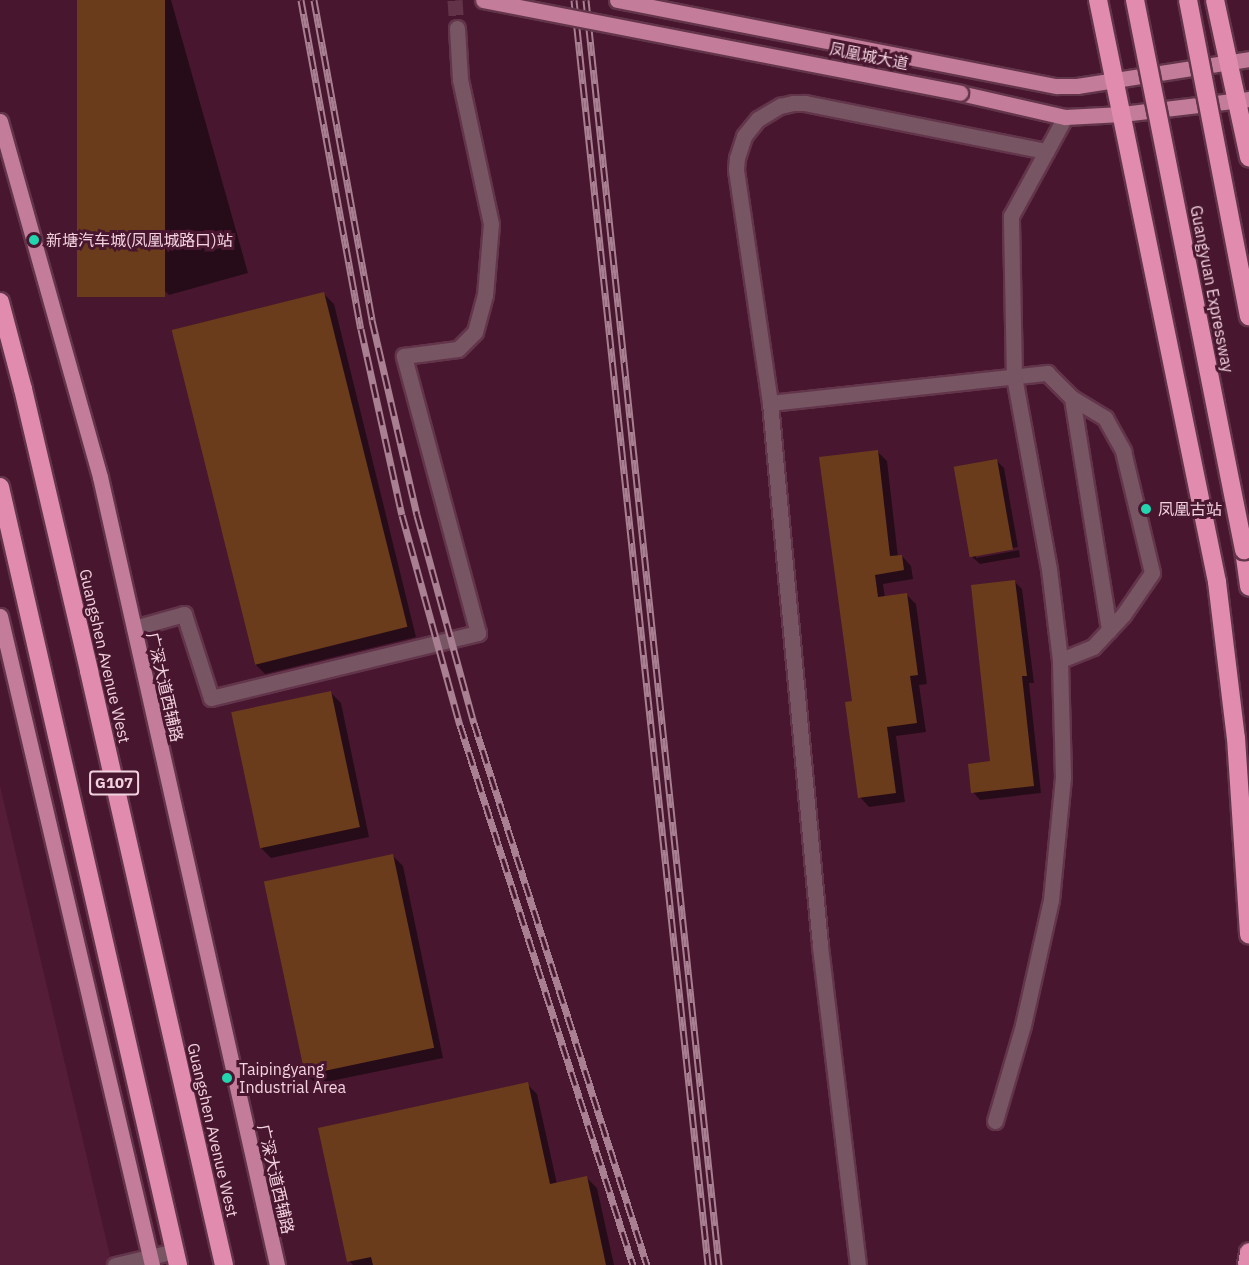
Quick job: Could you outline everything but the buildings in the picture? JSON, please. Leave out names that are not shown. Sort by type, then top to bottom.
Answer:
[{"type":"highway","points":[[1098,0],[1217,582],[1236,738],[1249,935]]},
{"type":"highway","name":"Guangyuan Expressway","points":[[1135,0],[1244,550],[1249,587]]},
{"type":"highway","name":"Guangyuan Expressway","points":[[1188,0],[1249,316]]},
{"type":"highway","points":[[1215,0],[1229,61],[1243,100],[1249,157]]},
{"type":"highway","name":"Guangshen Avenue West","points":[[0,302],[87,659],[224,1265]]},
{"type":"highway","name":"G107","points":[[0,487],[177,1258]]},
{"type":"highway","points":[[1247,1265],[1249,1252]]},
{"type":"main road","name":"凤凰城大道","points":[[483,0],[960,93],[1065,117],[1122,114],[1243,100]]},
{"type":"main road","name":"凤凰城大道","points":[[617,0],[1058,86],[1114,80],[1249,59]]},
{"type":"main road","name":"广深大道西辅路","points":[[0,121],[100,477],[277,1265]]},
{"type":"main road","points":[[0,616],[151,1261]]},
{"type":"street","points":[[134,628],[184,614],[211,698],[478,633],[404,356],[458,349],[475,332],[485,295],[491,224],[460,79],[457,28]]},
{"type":"street","points":[[858,1265],[820,945],[770,403],[736,170],[744,136],[758,118],[780,106],[805,103],[1046,151]]},
{"type":"street","points":[[995,1121],[1023,1025],[1051,900],[1063,777],[1060,660],[1049,569],[1014,377],[1011,216],[1065,117]]},
{"type":"street","points":[[770,403],[1047,373],[1072,398],[1105,418],[1123,451],[1152,573],[1093,647],[1060,660]]},
{"type":"street","points":[[1072,398],[1108,630]]},
{"type":"street","points":[[115,1265],[177,1258]]},
{"type":"shaded area","points":[[0,786],[112,1265],[0,1265]]},
{"type":"tunnel","points":[[455,0],[457,28]]},
{"type":"railway","points":[[301,0],[361,329],[402,515],[460,725],[633,1265]]},
{"type":"railway","points":[[314,0],[372,320],[417,515],[474,723],[647,1265]]},
{"type":"railway","points":[[574,0],[708,1265]]},
{"type":"railway","points":[[586,0],[719,1265]]},
{"type":"place","name":"新塘汽车城(凤凰城路口)站","points":[[34,240]]},
{"type":"place","name":"凤凰古站","points":[[1146,509]]},
{"type":"place","name":"Taipingyang Industrial Area","points":[[227,1078]]}]
